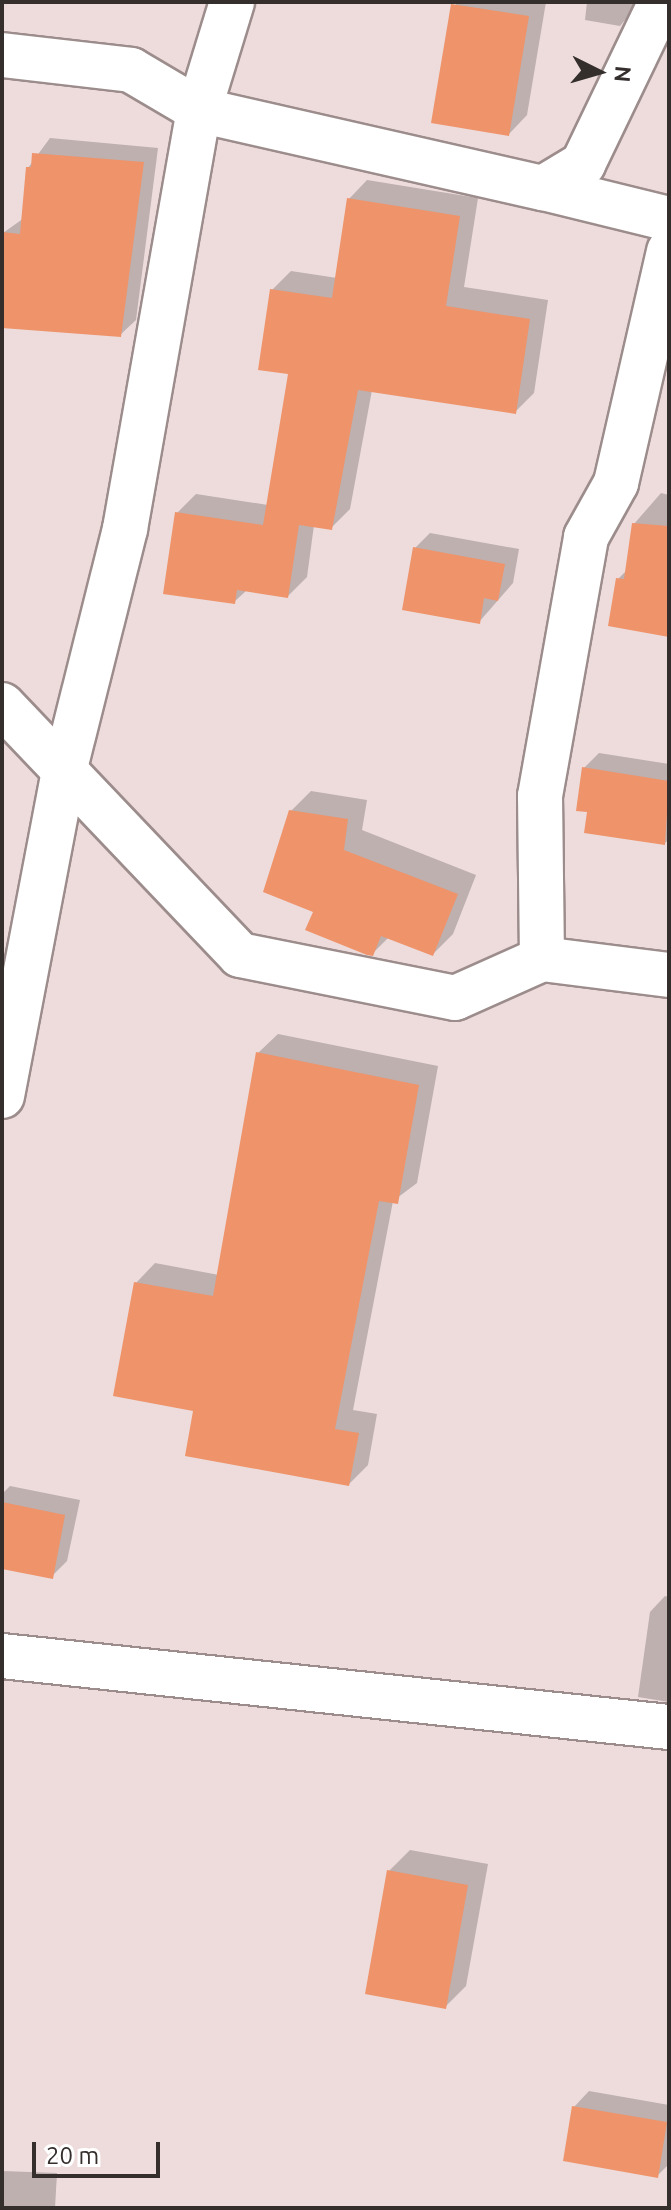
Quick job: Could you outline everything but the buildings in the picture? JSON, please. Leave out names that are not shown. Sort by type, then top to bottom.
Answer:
[{"type":"street","points":[[2,1096],[64,772],[125,529],[199,110],[232,2]]},
{"type":"street","points":[[543,188],[583,164],[661,2]]},
{"type":"street","points":[[2,55],[131,70],[199,110],[669,219]]},
{"type":"street","points":[[542,959],[540,796],[586,537],[616,483],[669,251]]},
{"type":"street","points":[[2,705],[240,955],[455,998],[542,959],[669,975]]},
{"type":"street","points":[[2,1656],[669,1727]]}]
